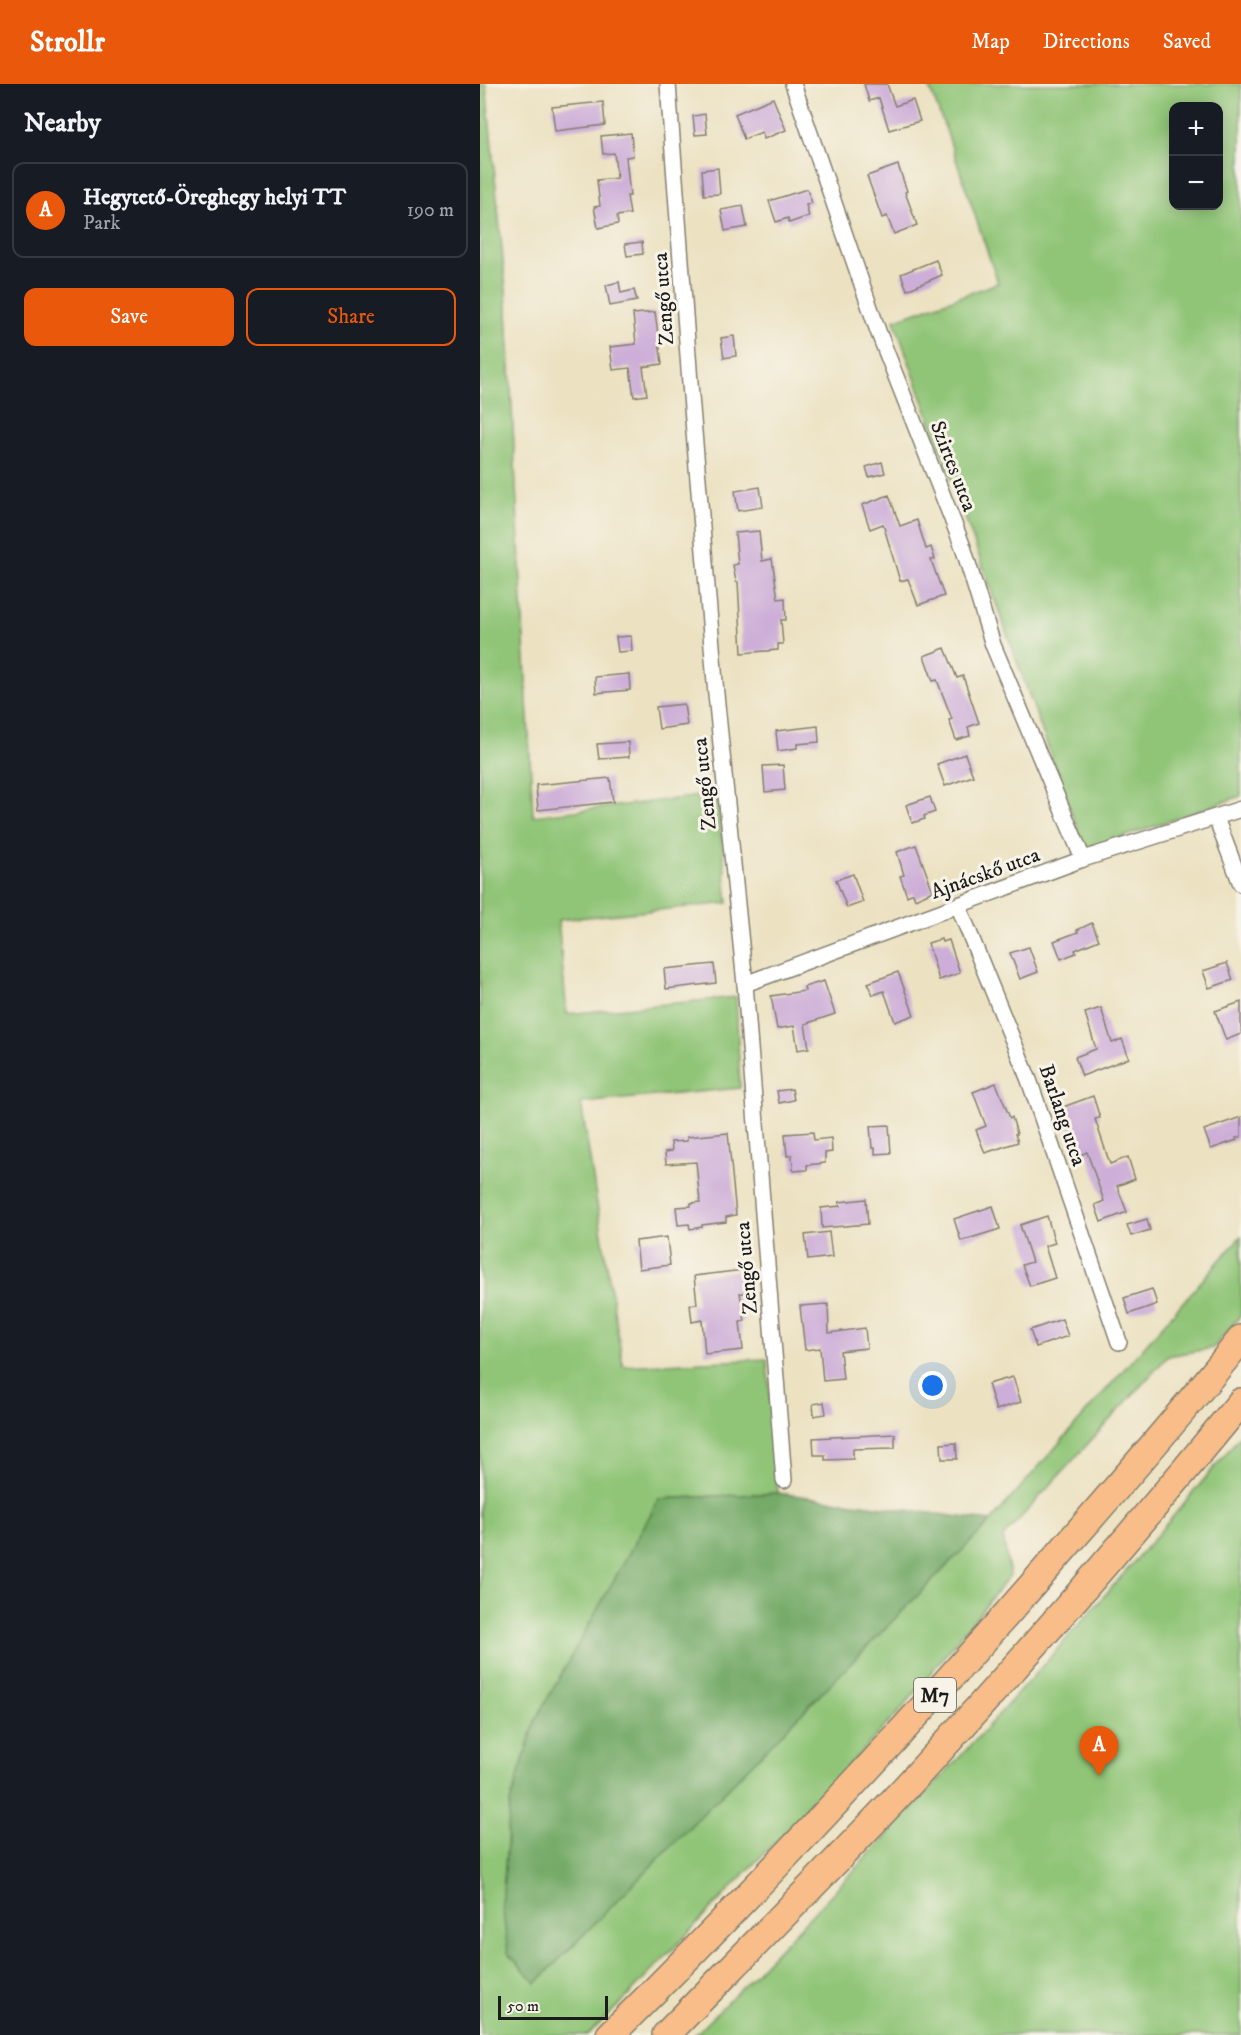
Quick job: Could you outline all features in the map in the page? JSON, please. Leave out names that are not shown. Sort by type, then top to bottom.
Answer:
[{"type":"highway","name":"M7","points":[[610,2035],[890,1745],[1014,1606],[1166,1430],[1241,1339]]},
{"type":"highway","name":"M7","points":[[666,2035],[845,1851],[989,1697],[1142,1521],[1241,1402]]},
{"type":"street","name":"Zengő utca","points":[[668,84],[691,396],[715,682],[745,984],[784,1480]]},
{"type":"street","name":"Szirtes utca","points":[[793,84],[878,331],[963,547],[993,645],[1083,860]]},
{"type":"street","name":"Ajnácskő utca","points":[[745,984],[1083,860],[1241,809]]},
{"type":"street","points":[[1216,818],[1241,884]]},
{"type":"street","name":"Barlang utca","points":[[958,905],[1029,1080],[1119,1342]]},
{"type":"green space","points":[[480,84],[486,84],[506,291],[533,816],[717,794],[728,903],[558,920],[567,1014],[736,997],[740,1088],[581,1103],[623,1366],[767,1359],[778,1493],[659,1499],[536,1983],[991,1521],[1241,1236],[1241,1315],[1213,1348],[1168,1356],[1003,1537],[1010,1575],[900,1711],[588,2035],[480,2035]]},
{"type":"green space","points":[[928,84],[1241,84],[1241,796],[1085,850],[894,320],[998,283]]},
{"type":"green space","points":[[1241,1435],[1241,2035],[695,2035],[975,1741],[1110,1590]]},
{"type":"green space","points":[[778,1493],[991,1521],[536,1983],[508,1953],[502,1904],[510,1803],[535,1721],[659,1499]]},
{"type":"building","points":[[864,84],[887,84],[895,106],[913,100],[920,121],[889,130],[879,98],[869,101]]},
{"type":"building","points":[[773,98],[786,130],[764,139],[762,132],[744,139],[735,114]]},
{"type":"building","points":[[603,102],[605,125],[555,131],[552,107]]},
{"type":"building","points":[[705,114],[707,134],[695,135],[693,116]]},
{"type":"building","points":[[631,133],[633,156],[626,157],[630,214],[617,216],[618,224],[598,228],[594,207],[600,206],[597,180],[617,178],[614,153],[603,154],[601,136]]},
{"type":"building","points":[[898,165],[917,225],[894,234],[887,216],[882,218],[867,176]]},
{"type":"building","points":[[718,168],[720,194],[704,195],[702,170]]},
{"type":"building","points":[[807,189],[812,203],[806,205],[809,216],[789,223],[788,218],[776,222],[769,201]]},
{"type":"building","points":[[743,206],[747,227],[725,231],[721,210]]},
{"type":"building","points":[[642,242],[643,254],[627,256],[625,244]]},
{"type":"building","points":[[936,260],[942,275],[907,290],[901,274]]},
{"type":"building","points":[[619,282],[621,293],[634,290],[637,301],[610,306],[606,285]]},
{"type":"building","points":[[655,312],[662,364],[643,367],[647,395],[634,397],[630,368],[613,370],[610,347],[636,344],[633,314]]},
{"type":"building","points":[[734,336],[736,356],[724,358],[721,338]]},
{"type":"building","points":[[882,462],[885,473],[869,477],[866,467]]},
{"type":"building","points":[[760,487],[763,507],[738,511],[735,491]]},
{"type":"building","points":[[889,495],[900,526],[917,520],[926,549],[931,547],[935,559],[931,560],[944,596],[918,605],[908,579],[900,581],[883,524],[870,529],[862,505]]},
{"type":"building","points":[[759,531],[762,561],[772,559],[778,599],[785,598],[786,620],[781,620],[783,644],[778,644],[778,650],[742,653],[738,582],[736,582],[733,565],[738,564],[735,533]]},
{"type":"building","points":[[631,636],[632,651],[618,652],[616,637]]},
{"type":"building","points":[[945,648],[957,678],[963,676],[979,723],[968,727],[970,736],[956,740],[949,720],[952,719],[937,680],[933,681],[924,656]]},
{"type":"building","points":[[629,674],[630,690],[596,693],[595,677]]},
{"type":"building","points":[[684,704],[687,725],[659,729],[656,707]]},
{"type":"building","points":[[818,726],[819,742],[797,744],[797,748],[778,751],[776,731]]},
{"type":"building","points":[[628,742],[629,757],[599,759],[597,744]]},
{"type":"building","points":[[965,754],[973,776],[945,786],[937,764]]},
{"type":"building","points":[[783,765],[785,790],[765,792],[763,766]]},
{"type":"building","points":[[610,778],[613,802],[538,810],[536,785]]},
{"type":"building","points":[[930,797],[935,812],[924,816],[925,819],[912,823],[906,805]]},
{"type":"building","points":[[916,845],[933,891],[915,899],[913,893],[907,896],[900,876],[904,875],[897,852]]},
{"type":"building","points":[[853,874],[863,902],[847,908],[836,880]]},
{"type":"building","points":[[1092,923],[1099,940],[1061,959],[1054,941],[1078,932],[1077,930]]},
{"type":"building","points":[[941,939],[942,942],[949,940],[960,973],[939,980],[928,943]]},
{"type":"building","points":[[1029,947],[1038,972],[1020,979],[1010,953]]},
{"type":"building","points":[[1227,963],[1233,980],[1209,988],[1203,971]]},
{"type":"building","points":[[714,964],[716,983],[666,989],[664,969]]},
{"type":"building","points":[[898,972],[914,1015],[895,1022],[884,991],[873,995],[868,983]]},
{"type":"building","points":[[824,981],[835,1014],[805,1024],[809,1048],[798,1050],[794,1026],[777,1029],[771,996],[805,991],[804,987]]},
{"type":"building","points":[[1241,1002],[1241,1034],[1226,1040],[1215,1011]]},
{"type":"building","points":[[1101,1008],[1112,1043],[1122,1039],[1129,1058],[1082,1076],[1075,1057],[1096,1049],[1085,1013]]},
{"type":"building","points":[[996,1083],[1010,1118],[1012,1117],[1018,1142],[985,1153],[976,1130],[986,1126],[973,1092]]},
{"type":"building","points":[[792,1089],[794,1100],[779,1103],[777,1091]]},
{"type":"building","points":[[1093,1096],[1100,1118],[1095,1119],[1110,1164],[1128,1157],[1135,1179],[1117,1186],[1127,1212],[1101,1222],[1095,1205],[1104,1201],[1087,1152],[1080,1155],[1063,1107]]},
{"type":"building","points":[[1241,1117],[1241,1137],[1211,1149],[1204,1130]]},
{"type":"building","points":[[889,1125],[891,1153],[875,1154],[875,1148],[872,1148],[870,1126]]},
{"type":"building","points":[[813,1132],[814,1140],[831,1138],[832,1152],[825,1153],[825,1163],[807,1165],[807,1170],[793,1171],[792,1155],[787,1156],[785,1134]]},
{"type":"building","points":[[728,1133],[736,1215],[726,1217],[726,1222],[702,1225],[702,1227],[690,1229],[689,1224],[678,1225],[676,1207],[691,1206],[691,1203],[700,1202],[696,1162],[666,1164],[665,1152],[672,1151],[671,1142],[687,1141],[687,1137]]},
{"type":"building","points":[[866,1199],[868,1224],[822,1228],[821,1208],[840,1206],[839,1202]]},
{"type":"building","points":[[993,1206],[1000,1229],[961,1241],[954,1219]]},
{"type":"building","points":[[1047,1216],[1055,1243],[1045,1246],[1055,1278],[1030,1286],[1022,1265],[1032,1262],[1020,1225]]},
{"type":"building","points":[[1147,1219],[1150,1230],[1131,1236],[1127,1225]]},
{"type":"building","points":[[829,1232],[832,1257],[808,1260],[805,1235]]},
{"type":"building","points":[[667,1237],[670,1265],[639,1269],[636,1241]]},
{"type":"building","points":[[743,1270],[745,1293],[740,1293],[745,1321],[740,1322],[743,1350],[705,1354],[702,1320],[692,1322],[690,1305],[697,1304],[694,1276]]},
{"type":"building","points":[[1152,1289],[1157,1304],[1129,1314],[1124,1298]]},
{"type":"building","points":[[828,1304],[829,1333],[865,1328],[867,1348],[840,1351],[843,1379],[823,1381],[820,1348],[805,1350],[800,1306]]},
{"type":"building","points":[[1062,1319],[1068,1336],[1036,1347],[1030,1330]]},
{"type":"building","points":[[1013,1377],[1021,1402],[996,1410],[988,1384]]},
{"type":"building","points":[[824,1402],[826,1414],[814,1416],[813,1404]]},
{"type":"building","points":[[895,1434],[895,1448],[853,1449],[853,1459],[825,1460],[825,1455],[814,1455],[813,1438]]},
{"type":"building","points":[[956,1443],[957,1459],[942,1459],[941,1444]]},
{"type":"place","name":"Hegytető-Öreghegy helyi TT","points":[[1099,1776]]}]
